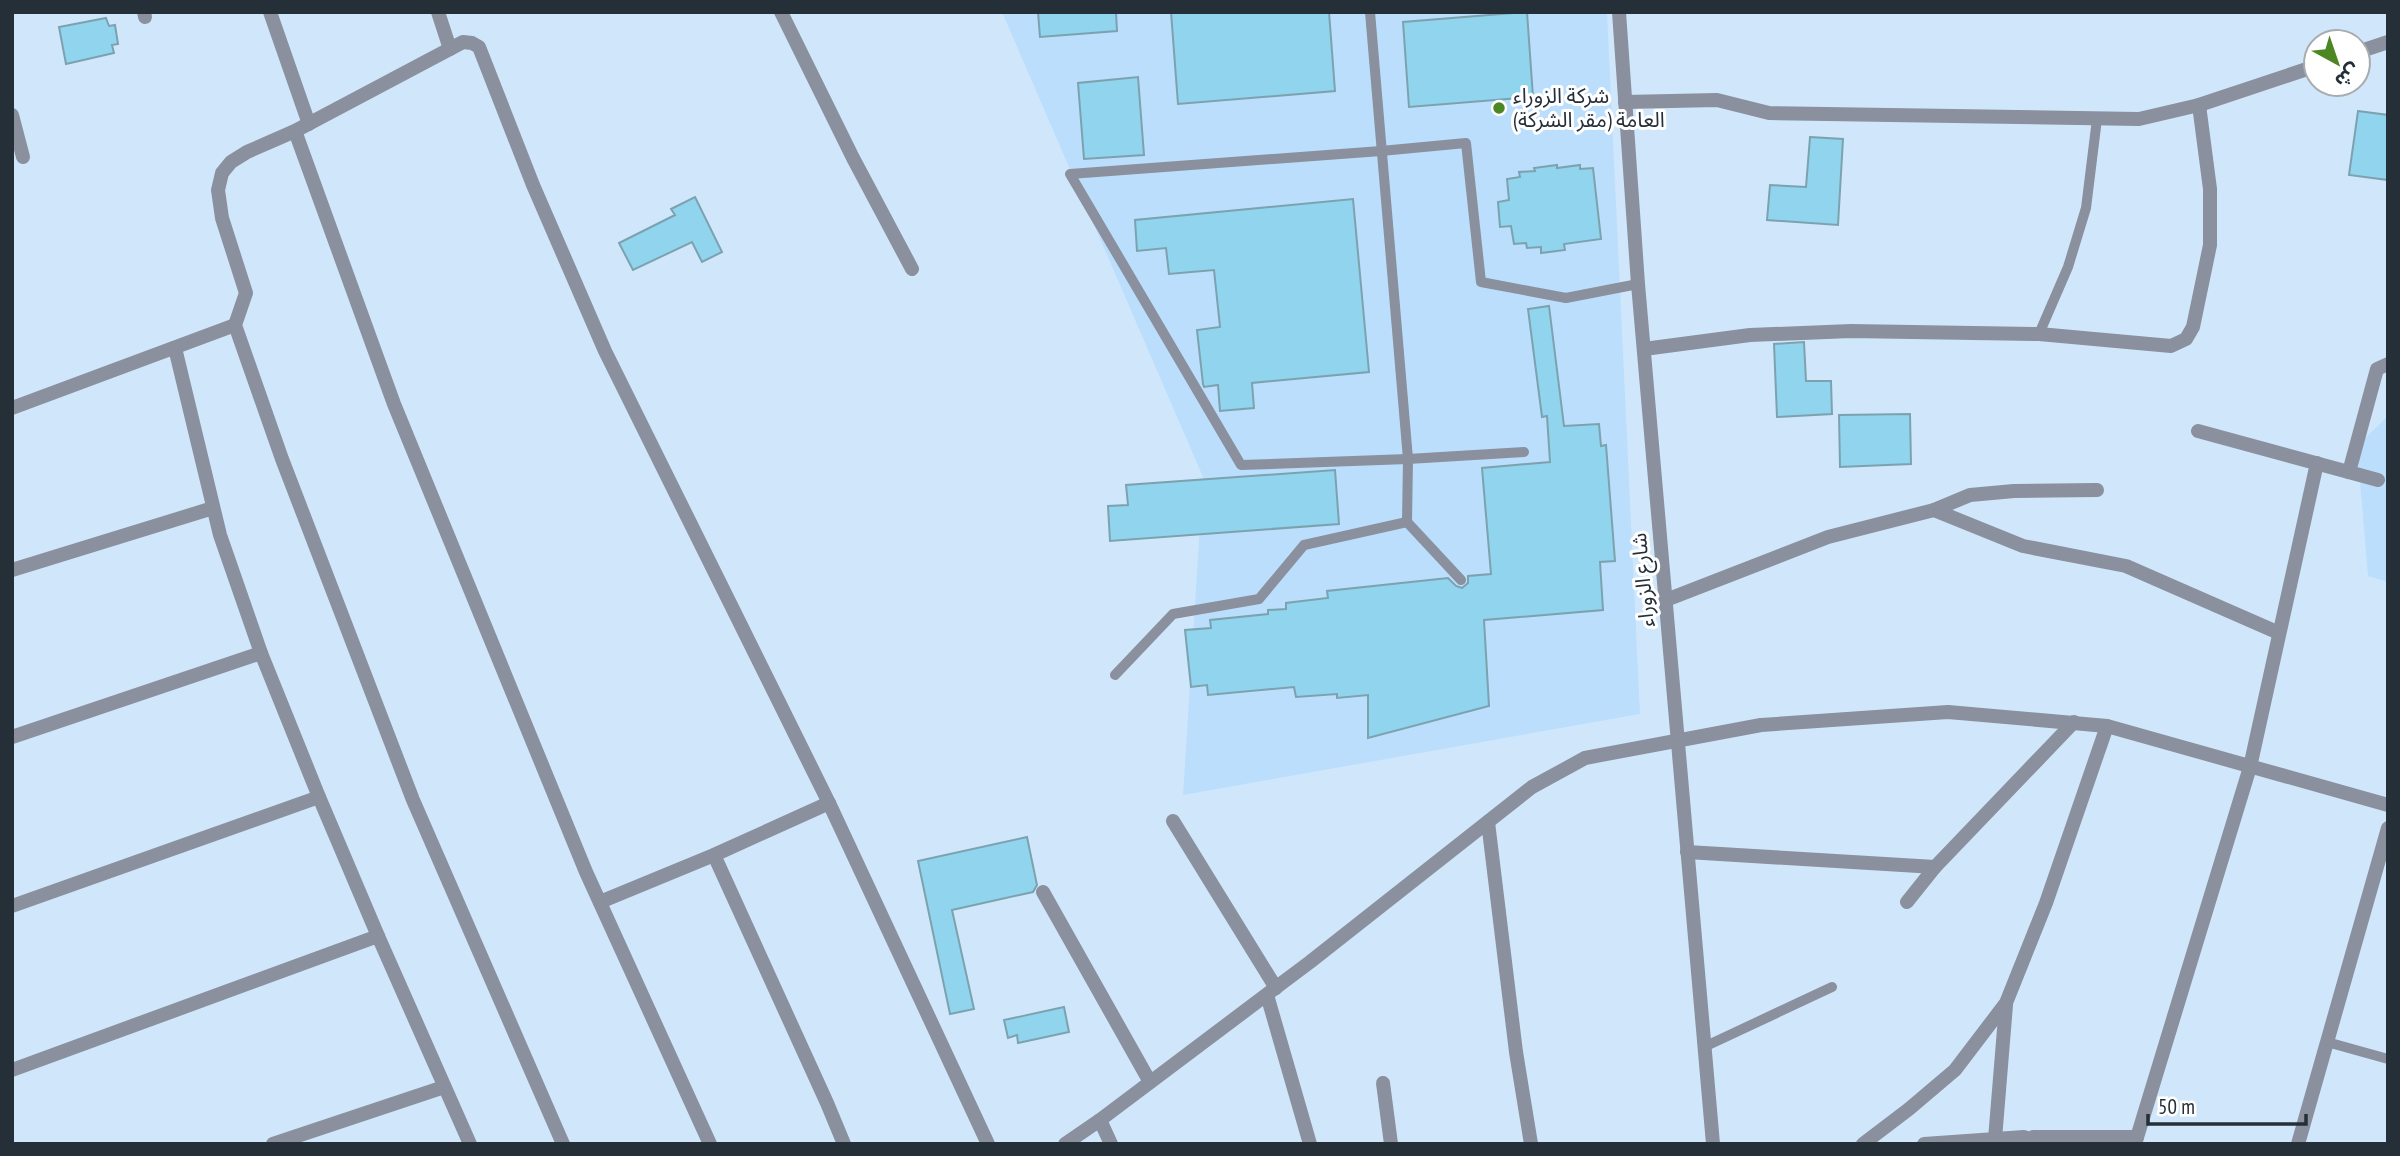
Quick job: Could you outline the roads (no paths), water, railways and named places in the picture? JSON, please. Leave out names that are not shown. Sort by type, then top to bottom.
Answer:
[{"type":"street","points":[[270,12],[309,124]]},
{"type":"street","points":[[438,12],[450,50]]},
{"type":"street","points":[[781,12],[853,158],[912,269]]},
{"type":"street","name":"شارع الزوراء","points":[[1619,12],[1638,284],[1713,1144]]},
{"type":"street","points":[[563,1144],[413,800],[282,459],[235,325],[246,293],[222,218],[218,190],[222,173],[231,162],[247,152],[309,124],[463,42],[479,47],[533,185],[606,351],[829,803],[988,1144]]},
{"type":"street","points":[[1625,102],[1717,100],[1769,113],[2139,119],[2199,105],[2302,71]]},
{"type":"street","points":[[1644,349],[1750,335],[1851,331],[2039,334],[2171,346],[2186,339],[2193,327],[2210,244],[2210,189],[2199,105]]},
{"type":"street","points":[[12,115],[23,157]]},
{"type":"street","points":[[295,131],[394,404],[600,902],[710,1144]]},
{"type":"street","points":[[12,408],[235,325]]},
{"type":"street","points":[[175,348],[220,535],[261,653],[378,936],[470,1144]]},
{"type":"street","points":[[2348,471],[2377,369],[2388,363]]},
{"type":"street","points":[[2198,431],[2378,480]]},
{"type":"street","points":[[1924,1144],[2024,1137],[2136,1141],[2249,767],[2317,463]]},
{"type":"street","points":[[1666,600],[1828,537],[1934,510],[1970,495],[2014,491],[2097,490]]},
{"type":"street","points":[[12,570],[214,508]]},
{"type":"street","points":[[1934,510],[2022,546],[2126,566],[2279,633]]},
{"type":"street","points":[[12,737],[261,653]]},
{"type":"street","points":[[1065,1144],[1271,991],[1532,787],[1585,758],[1761,725],[1948,712],[2107,726],[2388,805]]},
{"type":"street","points":[[1907,902],[1935,867],[2074,722]]},
{"type":"street","points":[[1863,1144],[1955,1070],[2006,1003],[2046,903],[2107,726]]},
{"type":"street","points":[[12,906],[319,797]]},
{"type":"street","points":[[600,902],[829,803]]},
{"type":"street","points":[[1173,821],[1271,991],[1310,1144]]},
{"type":"street","points":[[1488,822],[1514,1039],[1531,1144]]},
{"type":"street","points":[[2298,1144],[2388,828]]},
{"type":"street","points":[[1687,852],[1935,867]]},
{"type":"street","points":[[714,855],[844,1144]]},
{"type":"street","points":[[1044,892],[1150,1082]]},
{"type":"street","points":[[12,1070],[378,936]]},
{"type":"street","points":[[1995,1139],[2006,1003]]},
{"type":"street","points":[[1383,1083],[1391,1144]]},
{"type":"street","points":[[273,1144],[444,1087]]},
{"type":"street","points":[[1100,1120],[1111,1144]]},
{"type":"street","points":[[2024,1137],[2042,1144]]},
{"type":"street","points":[[1713,1144],[1726,1144]]},
{"type":"lane","points":[[1370,12],[1408,459],[1407,522],[1461,580]]},
{"type":"lane","points":[[2039,334],[2068,267],[2086,208],[2097,119]]},
{"type":"lane","points":[[1524,452],[1241,465],[1070,174],[1381,152],[1466,143],[1480,282],[1566,298],[1638,284]]},
{"type":"lane","points":[[1115,675],[1173,614],[1259,599],[1304,545],[1407,522]]},
{"type":"lane","points":[[1704,1047],[1832,987]]},
{"type":"lane","points":[[2327,1042],[2388,1059]]},
{"type":"place","name":"شركة الزوراء العامة (مقر الشركة)","points":[[1499,108]]}]
